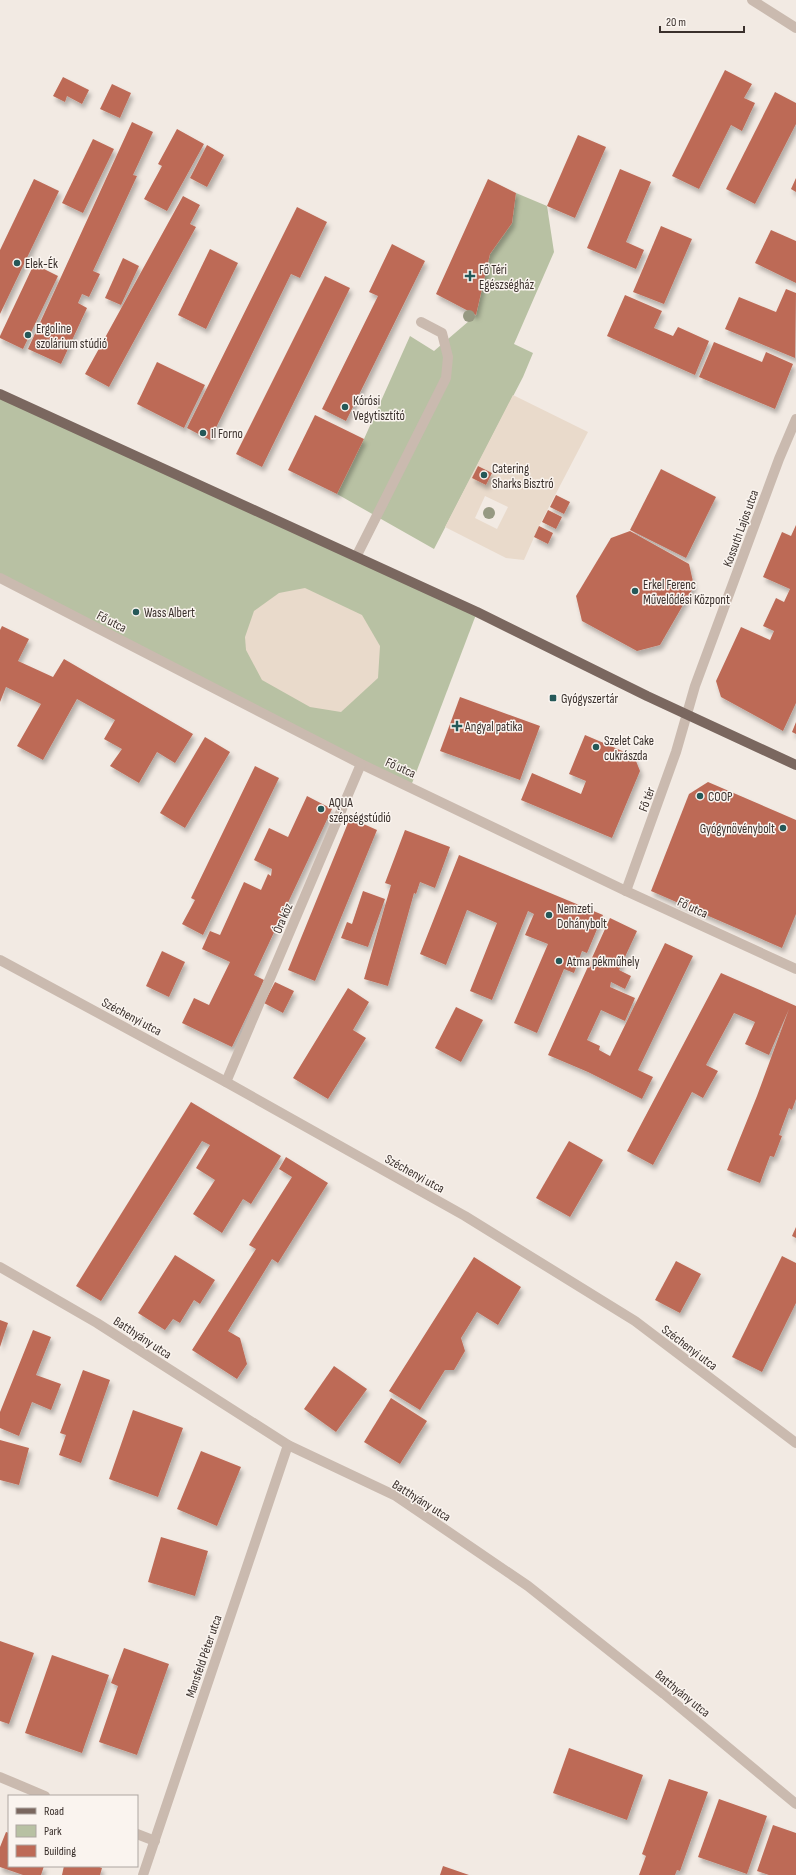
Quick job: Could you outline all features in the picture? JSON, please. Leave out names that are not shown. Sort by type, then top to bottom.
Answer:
[{"type":"main road","points":[[0,394],[477,612],[796,765]]},
{"type":"street","points":[[752,0],[796,28]]},
{"type":"street","points":[[356,557],[446,378],[448,357],[442,333],[421,322]]},
{"type":"street","name":"Kossuth Lajos utca","points":[[687,714],[700,671],[779,458],[796,419]]},
{"type":"street","name":"Fő utca","points":[[0,578],[361,764],[626,891],[796,969]]},
{"type":"street","name":"Fő tér","points":[[626,891],[676,752],[687,714]]},
{"type":"street","name":"Óra köz","points":[[226,1082],[361,764]]},
{"type":"street","name":"Széchenyi utca","points":[[0,960],[226,1082],[465,1216],[635,1321],[796,1443]]},
{"type":"street","name":"Batthyány utca","points":[[0,1267],[97,1323],[288,1445],[396,1496],[528,1586],[664,1694],[796,1804]]},
{"type":"street","name":"Mansfeld Péter utca","points":[[143,1875],[288,1445]]},
{"type":"street","points":[[0,1777],[43,1795]]},
{"type":"street","points":[[138,1834],[155,1841]]},
{"type":"green space","points":[[516,193],[547,206],[554,252],[514,344],[533,353],[523,377],[434,549],[337,494],[364,439],[410,336],[434,351],[476,315],[490,254],[512,223]]},
{"type":"green space","points":[[0,394],[477,612],[411,786],[0,578]]},
{"type":"shaded area","points":[[513,395],[588,432],[539,526],[524,560],[506,558],[445,527]],"holes":[[[478,466],[492,473],[486,485],[473,478]],[[485,496],[508,507],[497,529],[475,518]]]},
{"type":"shaded area","points":[[305,588],[362,615],[380,646],[378,678],[341,712],[310,707],[262,680],[246,650],[245,637],[254,611],[279,593]]},
{"type":"building","points":[[725,70],[752,84],[744,98],[755,103],[742,131],[731,125],[699,189],[672,176]]},
{"type":"building","points":[[63,77],[89,90],[82,104],[67,96],[65,102],[53,96]]},
{"type":"building","points":[[112,84],[131,93],[120,118],[100,109]]},
{"type":"building","points":[[775,92],[796,103],[796,124],[755,204],[726,189]]},
{"type":"building","points":[[132,122],[153,132],[133,175],[137,176],[93,271],[100,274],[89,297],[82,294],[78,303],[87,308],[61,364],[28,349]]},
{"type":"building","points":[[177,129],[204,144],[167,211],[144,199],[162,166],[158,164]]},
{"type":"building","points":[[578,135],[606,147],[575,218],[547,206]]},
{"type":"building","points":[[93,139],[114,149],[83,213],[62,203]]},
{"type":"building","points":[[207,145],[224,155],[207,187],[190,178]]},
{"type":"building","points":[[620,169],[651,182],[626,242],[644,250],[636,269],[587,248]]},
{"type":"building","points":[[796,178],[796,192],[791,189]]},
{"type":"building","points":[[34,179],[59,191],[0,314],[0,250]]},
{"type":"building","points":[[488,179],[516,193],[512,223],[490,254],[476,315],[436,294]]},
{"type":"building","points":[[183,196],[200,205],[190,224],[196,227],[109,387],[85,374]]},
{"type":"building","points":[[297,207],[327,222],[300,278],[291,274],[210,440],[187,428]]},
{"type":"building","points":[[661,226],[692,239],[664,304],[633,292]]},
{"type":"building","points":[[771,230],[796,241],[796,283],[755,263]]},
{"type":"building","points":[[392,244],[425,261],[346,421],[322,409],[378,296],[369,292]]},
{"type":"building","points":[[210,249],[238,263],[206,329],[178,315]]},
{"type":"building","points":[[123,258],[139,266],[121,305],[105,298]]},
{"type":"building","points":[[34,264],[58,276],[23,349],[0,338],[0,336]]},
{"type":"building","points":[[325,276],[350,288],[262,467],[236,454]]},
{"type":"building","points":[[786,289],[796,293],[795,358],[725,329],[739,297],[776,312]]},
{"type":"building","points":[[625,295],[662,311],[654,328],[673,336],[678,327],[709,341],[695,375],[607,336]]},
{"type":"building","points":[[714,342],[762,362],[766,352],[793,364],[775,409],[699,377]]},
{"type":"building","points":[[157,362],[205,385],[184,428],[137,404]]},
{"type":"building","points":[[315,415],[364,439],[337,494],[288,470]]},
{"type":"building","points":[[478,466],[492,473],[486,485],[472,478]]},
{"type":"building","points":[[661,469],[716,497],[686,558],[630,530]]},
{"type":"building","points":[[556,495],[570,502],[564,514],[550,507]]},
{"type":"building","points":[[548,510],[562,517],[556,529],[542,522]]},
{"type":"building","points":[[796,525],[796,703],[783,731],[721,697],[716,681],[741,627],[770,640],[774,631],[763,626],[776,598],[784,602],[790,589],[763,577],[782,532],[791,536]]},
{"type":"building","points":[[539,526],[553,533],[548,544],[534,537]]},
{"type":"building","name":"Erkel Ferenc Művelődési Központ","points":[[630,531],[689,564],[694,586],[660,645],[637,651],[582,621],[576,596],[611,538]]},
{"type":"building","points":[[2,626],[29,639],[18,661],[53,677],[64,659],[193,734],[175,763],[157,752],[139,783],[110,766],[122,749],[104,739],[115,720],[77,699],[43,760],[17,746],[41,704],[6,687],[0,702],[0,630]]},
{"type":"building","points":[[460,697],[540,726],[520,780],[440,751]]},
{"type":"building","points":[[796,722],[796,734],[792,732]]},
{"type":"building","points":[[585,735],[634,756],[640,771],[612,838],[521,800],[532,773],[581,794],[586,781],[569,774]]},
{"type":"building","points":[[205,737],[230,752],[185,828],[160,813]]},
{"type":"building","points":[[255,766],[279,778],[203,935],[182,924],[195,900],[191,898]]},
{"type":"building","points":[[708,782],[796,820],[796,914],[782,948],[651,891],[689,794]]},
{"type":"building","points":[[307,796],[332,809],[254,975],[264,980],[232,1047],[182,1023],[194,998],[209,1005],[230,962],[202,949],[210,931],[220,935],[244,882],[261,890],[268,874],[271,876],[272,869],[254,860],[269,828],[288,837]]},
{"type":"building","points":[[350,818],[377,830],[315,981],[288,970]]},
{"type":"building","points":[[405,830],[450,847],[435,888],[420,882],[416,894],[414,893],[388,986],[364,979],[391,885],[385,883]]},
{"type":"building","points":[[459,855],[603,915],[587,953],[582,951],[574,973],[564,969],[537,1033],[514,1023],[548,944],[525,935],[534,914],[528,911],[492,1000],[470,991],[497,923],[467,910],[446,965],[420,954]]},
{"type":"building","points":[[363,891],[385,899],[368,947],[341,938],[347,922],[352,924]]},
{"type":"building","points":[[610,918],[637,931],[619,970],[631,976],[625,989],[611,982],[610,987],[635,998],[625,1021],[601,1010],[587,1040],[600,1046],[599,1050],[610,1056],[665,943],[693,956],[638,1070],[653,1077],[642,1099],[588,1072],[548,1055]]},
{"type":"building","points":[[162,951],[185,962],[169,997],[146,986]]},
{"type":"building","points":[[721,973],[796,1006],[796,1099],[792,1110],[789,1108],[779,1135],[782,1136],[774,1157],[770,1156],[760,1183],[727,1170],[757,1096],[789,1009],[769,1055],[745,1044],[755,1022],[734,1013],[706,1065],[718,1071],[703,1098],[692,1092],[653,1165],[627,1151]]},
{"type":"building","points":[[275,982],[294,991],[283,1013],[264,1003]]},
{"type":"building","points":[[348,988],[369,1002],[353,1030],[366,1038],[328,1099],[293,1078]]},
{"type":"building","points":[[456,1007],[483,1020],[461,1062],[435,1048]]},
{"type":"building","points":[[191,1102],[281,1156],[251,1204],[243,1199],[222,1233],[193,1214],[215,1180],[196,1168],[210,1145],[202,1141],[101,1301],[76,1286]]},
{"type":"building","points":[[569,1141],[603,1160],[570,1217],[536,1198]]},
{"type":"building","points":[[286,1157],[328,1183],[278,1263],[272,1259],[228,1331],[240,1338],[247,1364],[237,1379],[192,1350],[256,1249],[249,1245],[292,1177],[279,1169]]},
{"type":"building","points":[[796,1227],[796,1238],[792,1236]]},
{"type":"building","points":[[175,1255],[215,1280],[200,1304],[194,1300],[180,1323],[173,1319],[165,1330],[138,1313]]},
{"type":"building","points":[[782,1256],[796,1263],[796,1303],[762,1372],[732,1357]]},
{"type":"building","points":[[474,1257],[521,1287],[498,1325],[477,1312],[461,1338],[465,1351],[454,1370],[445,1370],[420,1410],[389,1391]]},
{"type":"building","points":[[676,1261],[701,1274],[680,1313],[655,1300]]},
{"type":"building","points":[[0,1320],[8,1323],[0,1347]]},
{"type":"building","points":[[33,1330],[51,1337],[36,1375],[61,1384],[51,1410],[32,1402],[19,1436],[0,1428],[0,1412]]},
{"type":"building","points":[[334,1366],[367,1389],[336,1432],[304,1409]]},
{"type":"building","points":[[83,1370],[110,1380],[81,1463],[59,1455],[66,1435],[60,1433]]},
{"type":"building","points":[[391,1398],[427,1421],[400,1464],[364,1442]]},
{"type":"building","points":[[133,1410],[183,1428],[158,1497],[109,1479]]},
{"type":"building","points":[[0,1440],[29,1448],[19,1485],[0,1480]]},
{"type":"building","points":[[201,1451],[241,1467],[217,1526],[177,1509]]},
{"type":"building","points":[[161,1537],[208,1551],[195,1596],[148,1582]]},
{"type":"building","points":[[0,1641],[34,1653],[9,1724],[0,1721]]},
{"type":"building","points":[[124,1648],[169,1664],[137,1755],[99,1742],[118,1686],[111,1683]]},
{"type":"building","points":[[52,1655],[109,1675],[82,1753],[25,1733]]},
{"type":"building","points":[[569,1748],[643,1775],[627,1820],[553,1793]]},
{"type":"building","points":[[669,1779],[708,1792],[680,1871],[677,1870],[675,1875],[639,1875],[646,1856],[642,1854]]},
{"type":"building","points":[[719,1799],[767,1816],[747,1874],[698,1857]]},
{"type":"building","points":[[773,1825],[796,1833],[796,1875],[769,1875],[757,1871]]},
{"type":"building","points":[[6,1832],[8,1833],[8,1867],[44,1867],[41,1875],[23,1875],[0,1867],[0,1847]]},
{"type":"building","points":[[443,1866],[469,1875],[440,1875]]},
{"type":"building","points":[[64,1867],[102,1868],[100,1875],[62,1875]]},
{"type":"place","name":"Elek-Ék","points":[[17,263]]},
{"type":"place","name":"Fő Téri Egészségház","points":[[470,276]]},
{"type":"place","name":"Ergoline szolárium stúdió","points":[[28,335]]},
{"type":"place","name":"Kórósi Vegytisztító","points":[[345,407]]},
{"type":"place","name":"Il Forno","points":[[203,433]]},
{"type":"place","name":"Catering Sharks Bisztró","points":[[484,475]]},
{"type":"place","name":"Erkel Ferenc Művelődési Központ","points":[[635,591]]},
{"type":"place","name":"Wass Albert","points":[[136,612]]},
{"type":"place","name":"Gyógyszertár","points":[[553,698]]},
{"type":"place","name":"Angyal patika","points":[[457,726]]},
{"type":"place","name":"Szelet Cake cukrászda","points":[[596,747]]},
{"type":"place","name":"COOP","points":[[700,796]]},
{"type":"place","name":"AQUA szépségstúdió","points":[[321,809]]},
{"type":"place","name":"Gyógynövénybolt","points":[[783,828]]},
{"type":"place","name":"Nemzeti Dohánybolt","points":[[549,915]]},
{"type":"place","name":"Atma pékműhely","points":[[559,961]]}]
